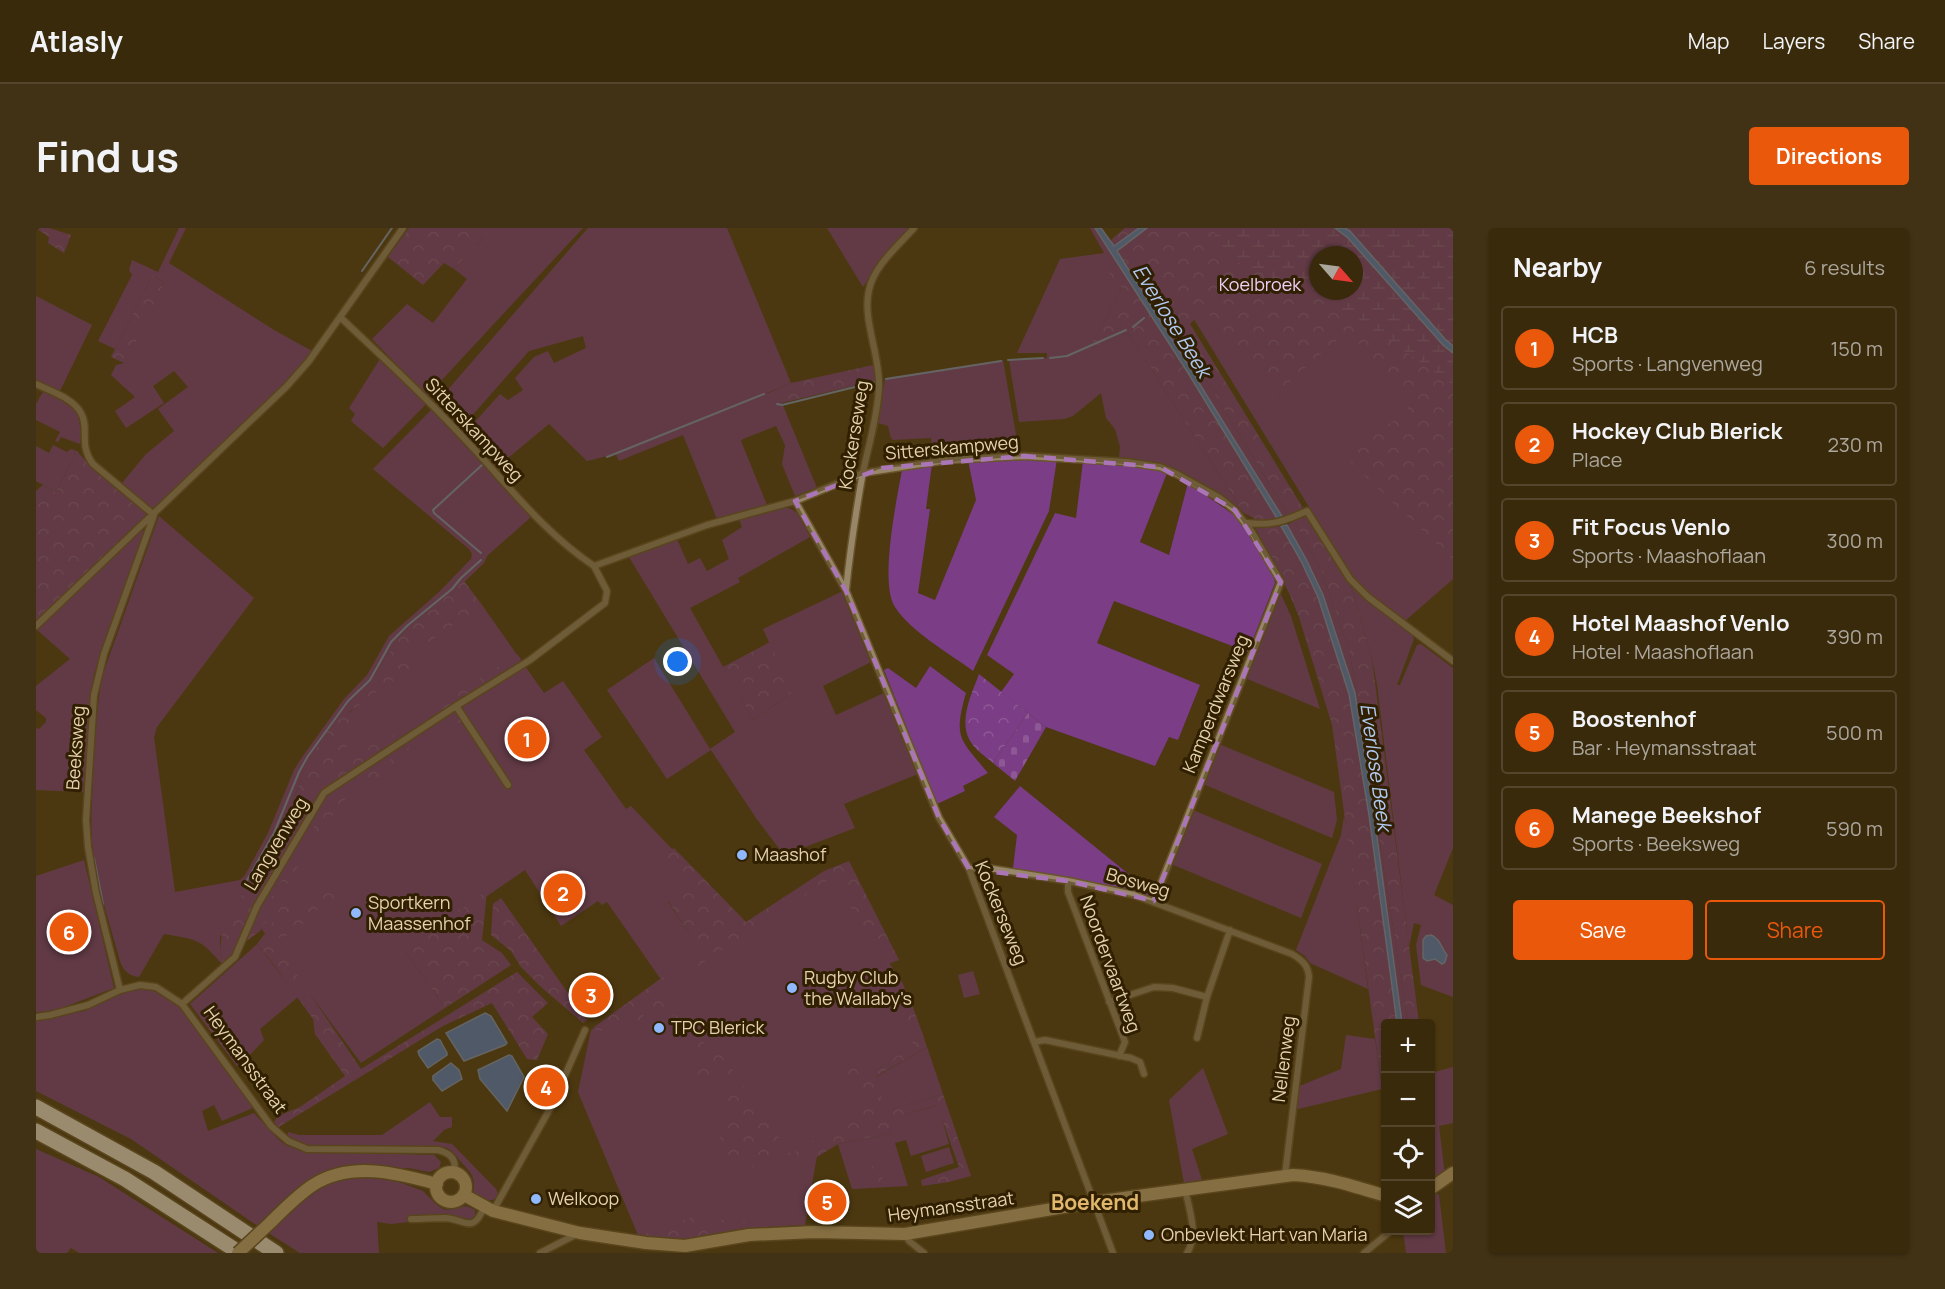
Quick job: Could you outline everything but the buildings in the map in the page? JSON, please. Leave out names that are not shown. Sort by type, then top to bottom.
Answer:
[{"type":"highway","points":[[36,1107],[154,1172],[276,1253]]},
{"type":"highway","points":[[36,1131],[125,1179],[239,1253]]},
{"type":"highway","points":[[36,1142],[95,1169],[125,1179]]},
{"type":"street","points":[[36,626],[287,386],[309,361],[403,228]]},
{"type":"street","name":"Kockerseweg","points":[[846,591],[863,473],[879,387],[878,366],[866,303],[869,288],[876,273],[914,228]]},
{"type":"street","name":"Sitterskampweg","points":[[340,317],[438,411],[534,514],[573,552],[594,566],[707,525],[795,501],[863,473],[947,460],[1024,456],[1126,462],[1160,467],[1220,498],[1247,523]]},
{"type":"street","points":[[36,384],[72,403],[80,411],[83,419],[86,455],[93,464],[154,515]]},
{"type":"street","name":"Kockerseweg","points":[[795,501],[846,591],[939,818],[969,869],[1113,1253]]},
{"type":"street","points":[[1247,523],[1276,524],[1307,510],[1350,579],[1368,597],[1453,661]]},
{"type":"street","name":"Beeksweg","points":[[120,990],[96,893],[88,848],[86,820],[94,695],[104,654],[154,515]]},
{"type":"street","name":"Kamperdwarsweg","points":[[1154,901],[1281,582],[1247,523]]},
{"type":"street","name":"Langvenweg","points":[[182,1004],[235,957],[257,906],[324,793],[456,706],[531,660],[605,603],[607,591],[594,566]]},
{"type":"street","points":[[456,706],[508,785]]},
{"type":"street","name":"Bosweg","points":[[969,869],[987,868],[1116,890],[1154,901],[1292,954]]},
{"type":"street","name":"Noordervaartweg","points":[[1068,881],[1068,892],[1125,1041],[1119,1056]]},
{"type":"street","points":[[1197,1038],[1207,997],[1230,930]]},
{"type":"street","name":"Nellenweg","points":[[1285,1176],[1309,977],[1308,969],[1292,954]]},
{"type":"street","name":"Heymansstraat","points":[[36,1017],[88,1005],[120,990],[140,985],[156,987],[182,1004],[271,1126],[288,1141],[307,1149],[438,1150],[452,1156],[455,1161],[454,1172]]},
{"type":"street","points":[[1109,1002],[1154,987],[1173,988],[1207,997]]},
{"type":"street","points":[[411,1219],[449,1218],[463,1224],[471,1224],[480,1218],[488,1209],[552,1106],[585,1030]]},
{"type":"street","name":"Noordervaartweg","points":[[1034,1042],[1045,1040],[1131,1058],[1140,1062],[1144,1074]]},
{"type":"street","points":[[239,1253],[314,1184],[333,1175],[353,1171],[384,1172],[437,1184]]},
{"type":"street","points":[[454,1172],[465,1181],[466,1191],[453,1202],[444,1200],[438,1193],[437,1184],[445,1174],[454,1172]]},
{"type":"street","points":[[1435,1186],[1453,1173]]},
{"type":"street","name":"Heymansstraat","points":[[464,1195],[488,1209],[580,1233],[646,1243],[686,1246],[748,1235],[814,1232],[905,1234],[1185,1188],[1285,1176],[1319,1176],[1381,1195]]},
{"type":"street","points":[[1185,1188],[1194,1233],[1193,1244],[1187,1253]]},
{"type":"street","points":[[540,1253],[580,1233]]},
{"type":"street","points":[[905,1234],[909,1242],[924,1253]]},
{"type":"street","points":[[1364,1253],[1386,1235]]},
{"type":"highlighted area","points":[[1024,456],[1160,467],[1235,510],[1281,582],[1154,901],[1068,881],[969,869],[939,818],[846,591],[795,501],[882,468]]},
{"type":"green space","points":[[36,228],[49,228],[71,235],[64,253],[48,243],[49,237]]},
{"type":"green space","points":[[179,228],[186,228],[169,263],[274,330],[312,351],[293,375],[154,511],[122,483],[146,454],[174,431],[158,409],[188,387],[174,371],[153,386],[164,403],[126,428],[115,411],[135,397],[111,375],[116,365],[124,363],[164,282],[152,276],[115,349],[98,341],[132,275],[129,270],[132,260],[158,272]]},
{"type":"green space","points":[[409,228],[471,228],[483,239],[454,269],[444,263],[423,285],[388,257]]},
{"type":"green space","points":[[471,228],[583,228],[427,396],[372,339],[407,304],[433,323],[467,279],[454,269],[483,239]]},
{"type":"green space","points":[[588,228],[727,228],[791,383],[767,393],[782,403],[817,488],[795,496],[782,464],[785,445],[776,426],[741,441],[767,505],[717,519],[683,435],[619,461],[616,454],[587,461],[549,424],[497,467],[465,433],[500,394],[508,400],[523,390],[515,378],[534,357],[548,351],[554,363],[586,348],[583,336],[529,351],[462,427],[440,404],[445,393]]},
{"type":"green space","points":[[827,228],[910,228],[883,258],[863,287]]},
{"type":"green space","points":[[1090,228],[1095,228],[1112,253],[1104,253]]},
{"type":"green space","name":"Koelbroek","points":[[1125,228],[1453,228],[1453,560],[1347,459],[1351,456],[1348,453],[1409,410],[1349,330],[1274,395],[1204,309],[1190,324],[1303,508],[1289,516],[1180,337],[1143,284],[1133,286],[1278,520],[1259,521],[1244,513],[1128,333],[1084,351],[1097,336],[1122,287],[1116,287],[1104,260],[1104,253],[1107,252],[1112,239]]},
{"type":"green space","points":[[1215,228],[1335,228],[1355,246],[1309,246],[1309,294],[1214,251]]},
{"type":"green space","points":[[1345,228],[1453,228],[1453,346],[1363,246]]},
{"type":"green space","points":[[1120,251],[1180,337],[1289,516],[1283,518],[1118,252]]},
{"type":"green space","points":[[1104,253],[1122,287],[1097,336],[1085,350],[1128,333],[1244,513],[1178,470],[1153,462],[1119,458],[1120,447],[1115,429],[1106,418],[1101,393],[1073,416],[1064,419],[1019,422],[1009,360],[1047,358],[1047,353],[1017,353],[1060,259]]},
{"type":"green space","points":[[1363,255],[1443,345],[1453,353],[1453,385],[1350,313],[1321,300],[1363,300]]},
{"type":"green space","points":[[152,276],[164,282],[145,325],[124,363],[111,357]]},
{"type":"green space","points":[[36,296],[92,325],[59,393],[36,381]]},
{"type":"green space","points":[[1218,297],[1351,324],[1412,409],[1349,453],[1453,553],[1453,579],[1405,621],[1373,597],[1350,574],[1192,316]]},
{"type":"green space","points":[[380,359],[427,403],[383,448],[351,421],[355,414],[349,408]]},
{"type":"green space","points":[[1003,360],[1019,452],[964,453],[932,457],[931,438],[893,440],[888,426],[878,423],[885,378]]},
{"type":"green space","points":[[873,365],[878,380],[782,403],[766,394],[791,383]]},
{"type":"green space","points":[[44,390],[77,410],[81,432],[80,444],[61,437],[58,442],[55,441],[60,432],[36,420],[36,404]]},
{"type":"green space","points":[[433,408],[531,517],[487,556],[484,563],[461,585],[403,632],[371,680],[350,700],[305,763],[299,786],[280,828],[220,937],[223,965],[198,942],[164,934],[139,977],[130,975],[121,964],[95,866],[92,815],[95,741],[102,677],[159,516],[254,598],[157,727],[154,737],[175,892],[240,880],[245,875],[268,833],[300,760],[344,699],[367,675],[389,636],[439,592],[471,559],[472,554],[469,549],[373,469]]},
{"type":"green space","points":[[53,445],[67,452],[71,449],[77,451],[56,492],[36,481],[36,446],[49,453]]},
{"type":"green space","points":[[77,451],[149,515],[36,622],[36,491],[43,485],[56,492]]},
{"type":"green space","points":[[1057,459],[1049,511],[973,671],[920,633],[895,607],[891,595],[889,560],[902,470],[932,464],[926,509],[930,509],[918,593],[935,600],[976,500],[968,460]]},
{"type":"green space","points":[[1083,461],[1154,469],[1167,473],[1140,542],[1169,555],[1188,483],[1237,517],[1252,538],[1274,578],[1275,583],[1248,652],[1114,601],[1097,643],[1200,685],[1178,740],[1169,737],[1155,766],[1046,727],[1001,692],[1014,674],[987,655],[1055,513],[1076,518]]},
{"type":"green space","points":[[781,507],[797,513],[810,537],[738,578],[740,582],[690,608],[753,720],[792,693],[763,629],[843,591],[873,661],[823,686],[836,715],[886,692],[918,774],[844,804],[855,828],[784,855],[756,818],[711,750],[667,779],[607,690],[654,658],[710,749],[735,732],[629,557],[677,539],[688,564],[700,558],[707,571],[729,559],[722,540],[742,527],[739,519]]},
{"type":"green space","points":[[1307,516],[1351,585],[1372,659],[1418,1019],[1407,1019],[1350,653],[1322,572],[1294,521]]},
{"type":"green space","points":[[1294,521],[1322,572],[1350,653],[1407,1019],[1401,1019],[1355,693],[1323,595],[1287,525]]},
{"type":"green space","points":[[1281,526],[1301,561],[1318,597],[1349,694],[1369,815],[1396,1019],[1381,1019],[1381,1080],[1332,725],[1299,617],[1255,527]]},
{"type":"green space","points":[[146,530],[94,674],[83,792],[36,790],[36,728],[39,729],[46,722],[46,718],[36,710],[36,686],[70,659],[36,629],[141,531]]},
{"type":"green space","points":[[464,581],[482,605],[410,655],[413,661],[409,664],[411,668],[349,712],[354,720],[344,727],[352,741],[335,757],[328,782],[315,792],[250,902],[255,905],[235,952],[223,965],[220,952],[222,931],[280,828],[299,786],[305,763],[350,699],[371,680],[403,632]]},
{"type":"green space","points":[[1351,585],[1411,633],[1414,639],[1397,685],[1400,685],[1417,645],[1421,644],[1453,668],[1453,848],[1434,895],[1453,905],[1453,997],[1421,985],[1416,945],[1421,925],[1414,923],[1409,947],[1372,659]],"holes":[[[1426,936],[1441,943],[1442,951],[1445,953],[1437,960],[1422,951]]]},
{"type":"green space","points":[[1279,590],[1291,616],[1320,709],[1245,678]]},
{"type":"green space","name":"Sportkern Maassenhof","points":[[482,605],[544,693],[563,681],[602,737],[584,750],[626,809],[631,806],[673,850],[691,886],[668,902],[705,957],[831,874],[903,984],[924,1037],[874,1072],[876,1077],[927,1047],[943,1094],[886,1111],[817,1156],[805,1225],[638,1235],[578,1092],[591,1030],[662,981],[607,902],[602,905],[598,901],[561,926],[525,870],[406,952],[445,1008],[361,1063],[243,904],[344,727],[349,713],[396,662]]},
{"type":"green space","points":[[770,642],[792,693],[753,720],[723,667]]},
{"type":"green space","points":[[517,654],[521,659],[334,781],[341,758],[371,736],[378,745]]},
{"type":"green space","points":[[930,666],[966,693],[960,720],[962,738],[988,773],[963,786],[965,791],[937,804],[884,670],[888,668],[916,688]]},
{"type":"green space","points":[[979,674],[1028,713],[993,763],[974,746],[966,731],[968,706]]},
{"type":"green space","points":[[458,713],[462,720],[458,727],[455,723],[406,756],[408,760],[372,785],[358,782],[356,778],[358,774],[374,764],[377,768],[453,719],[451,715]]},
{"type":"green space","points":[[1028,713],[1046,727],[1015,781],[993,763]]},
{"type":"green space","points":[[1219,744],[1334,792],[1337,820],[1332,838],[1203,784]]},
{"type":"green space","points":[[340,785],[351,788],[347,797],[310,845],[260,931],[247,941],[259,907],[264,910],[330,800],[325,796]]},
{"type":"green space","points":[[1020,786],[1152,893],[1151,896],[1129,889],[1013,868],[1017,835],[994,817]]},
{"type":"green space","points":[[1193,810],[1322,864],[1301,918],[1171,864]]},
{"type":"green space","points":[[1344,816],[1368,989],[1310,963],[1296,950],[1341,835]]},
{"type":"green space","points":[[674,848],[746,922],[824,871],[849,861],[899,960],[888,964],[830,879],[665,988],[709,1050],[722,1054],[791,1155],[753,1168],[750,1158],[728,1165],[719,1142],[731,1083],[690,1077],[693,1051],[689,1041],[677,1034],[676,1016],[647,1010],[639,1027],[596,1031],[594,1027],[700,950],[668,901],[685,889],[669,867],[664,855]]},
{"type":"green space","points":[[312,857],[337,896],[303,920],[304,923],[281,940],[271,925],[287,896],[299,913],[326,893],[305,863]]},
{"type":"green space","points":[[84,860],[114,988],[54,1011],[36,1012],[36,876]]},
{"type":"green space","points":[[487,891],[482,940],[502,953],[511,965],[445,1008],[404,949]]},
{"type":"green space","points":[[501,898],[587,1020],[583,1023],[541,987],[521,967],[511,951],[491,935],[493,904]]},
{"type":"green space","points":[[267,931],[361,1069],[517,972],[548,1003],[532,1017],[548,1034],[537,1060],[527,1059],[492,1003],[443,1026],[277,1128],[274,1122],[278,1116],[300,1107],[345,1076],[315,1034],[313,1019],[257,944]]},
{"type":"green space","points":[[257,944],[298,997],[260,1029],[264,1040],[243,1062],[213,1026],[208,1028],[190,1004]]},
{"type":"green space","points":[[973,971],[980,994],[964,998],[958,975]]},
{"type":"green space","points":[[140,988],[161,994],[180,1005],[253,1108],[222,1121],[214,1105],[202,1111],[208,1131],[254,1113],[287,1146],[305,1151],[434,1155],[441,1162],[439,1168],[429,1172],[408,1168],[352,1166],[258,1226],[131,1139],[36,1091],[36,1020],[84,1011]]},
{"type":"green space","points":[[909,996],[927,1047],[875,1077],[886,1111],[943,1094],[971,1176],[922,1186],[921,1180],[959,1167],[937,1105],[889,1119],[892,1133],[838,1144],[806,1164],[791,1155],[865,1106],[838,1064],[848,1057],[863,1080],[912,1045],[913,1040],[896,1016]]},
{"type":"green space","points":[[213,1025],[243,1062],[237,1066],[208,1028]]},
{"type":"green space","points":[[1346,1035],[1375,1039],[1381,1089],[1294,1110],[1297,1087],[1341,1069]]},
{"type":"green space","points":[[1453,1067],[1453,1123],[1439,1126],[1445,1175],[1435,1181],[1435,1073]]},
{"type":"green space","points":[[1203,1068],[1228,1134],[1192,1149],[1202,1180],[1184,1183],[1169,1100]]},
{"type":"green space","points":[[430,1102],[440,1117],[452,1117],[452,1127],[444,1130],[433,1141],[452,1144],[496,1189],[498,1193],[495,1199],[484,1202],[473,1194],[474,1184],[471,1173],[454,1153],[444,1147],[316,1146],[305,1145],[288,1137],[288,1132],[299,1135],[382,1135]]},
{"type":"green space","points":[[938,1105],[949,1144],[911,1156],[906,1140],[895,1143],[908,1186],[852,1189],[838,1144],[892,1133],[888,1119]]},
{"type":"green space","points":[[949,1147],[954,1163],[926,1172],[921,1156]]},
{"type":"green space","points":[[36,1149],[99,1177],[218,1253],[79,1253],[71,1248],[67,1253],[36,1253]]},
{"type":"green space","points":[[878,1163],[883,1181],[862,1184],[858,1175]]},
{"type":"green space","points":[[353,1176],[388,1178],[423,1191],[445,1210],[466,1206],[475,1210],[475,1219],[463,1222],[453,1217],[391,1224],[377,1222],[379,1253],[300,1253],[267,1232],[317,1188],[335,1180]]},
{"type":"green space","points":[[1435,1193],[1439,1195],[1446,1253],[1406,1253],[1404,1235],[1435,1235]]},
{"type":"green space","points":[[742,1214],[748,1231],[677,1240],[638,1236],[699,1215],[703,1226]]},
{"type":"water","points":[[1095,228],[1101,228],[1114,246],[1139,228],[1147,228],[1117,251],[1283,518],[1278,520],[1188,373]]},
{"type":"water","points":[[1335,228],[1345,228],[1350,231],[1453,346],[1453,353],[1443,345],[1363,255],[1363,246],[1355,246]]},
{"type":"water","points":[[1287,525],[1323,595],[1355,693],[1401,1019],[1396,1019],[1369,815],[1349,694],[1318,597],[1281,526]]},
{"type":"water","points":[[1431,935],[1439,941],[1447,955],[1442,964],[1435,959],[1427,961],[1423,958],[1423,940],[1426,936]]},
{"type":"water","points":[[485,1013],[491,1016],[507,1043],[464,1061],[446,1033]]},
{"type":"water","points":[[437,1039],[440,1040],[447,1055],[428,1068],[418,1051]]},
{"type":"water","points":[[509,1055],[512,1056],[524,1077],[507,1111],[480,1079],[478,1070]]},
{"type":"water","points":[[451,1063],[459,1070],[462,1079],[442,1091],[433,1080],[433,1076]]},
{"type":"waterway","points":[[362,271],[392,228]]},
{"type":"waterway","points":[[1133,327],[1144,318]]},
{"type":"waterway","points":[[1050,358],[1067,356],[1126,330]]},
{"type":"waterway","points":[[1008,360],[1043,358]]},
{"type":"waterway","points":[[886,379],[1001,361]]},
{"type":"waterway","points":[[777,404],[782,405],[875,382]]},
{"type":"waterway","points":[[607,457],[764,394]]},
{"type":"waterway","points":[[467,432],[488,456]]},
{"type":"waterway","points":[[481,553],[433,510],[482,465]]},
{"type":"waterway","points":[[247,880],[274,833],[308,756],[348,701],[370,680],[391,642],[452,589],[481,560]]},
{"type":"waterway","points":[[94,858],[103,904]]},
{"type":"place","name":"HCB","points":[[527,739]]},
{"type":"place","name":"Maashof","points":[[742,855]]},
{"type":"place","name":"Hockey Club Blerick","points":[[563,893]]},
{"type":"place","name":"Sportkern Maassenhof","points":[[356,913]]},
{"type":"place","name":"Manege Beekshof","points":[[69,932]]},
{"type":"place","name":"Rugby Club the Wallaby's","points":[[792,988]]},
{"type":"place","name":"Fit Focus Venlo","points":[[591,995]]},
{"type":"place","name":"TPC Blerick","points":[[659,1028]]},
{"type":"place","name":"Hotel Maashof Venlo","points":[[546,1087]]},
{"type":"place","name":"Welkoop","points":[[536,1199]]},
{"type":"place","name":"Boostenhof","points":[[827,1202]]},
{"type":"place","name":"Onbevlekt Hart van Maria","points":[[1149,1235]]},
{"type":"district","name":"Boekend","points":[[1095,1203]]},
{"type":"water label","name":"Everlose Beek","points":[[1172,321]]},
{"type":"water label","name":"Everlose Beek","points":[[1376,767]]}]
